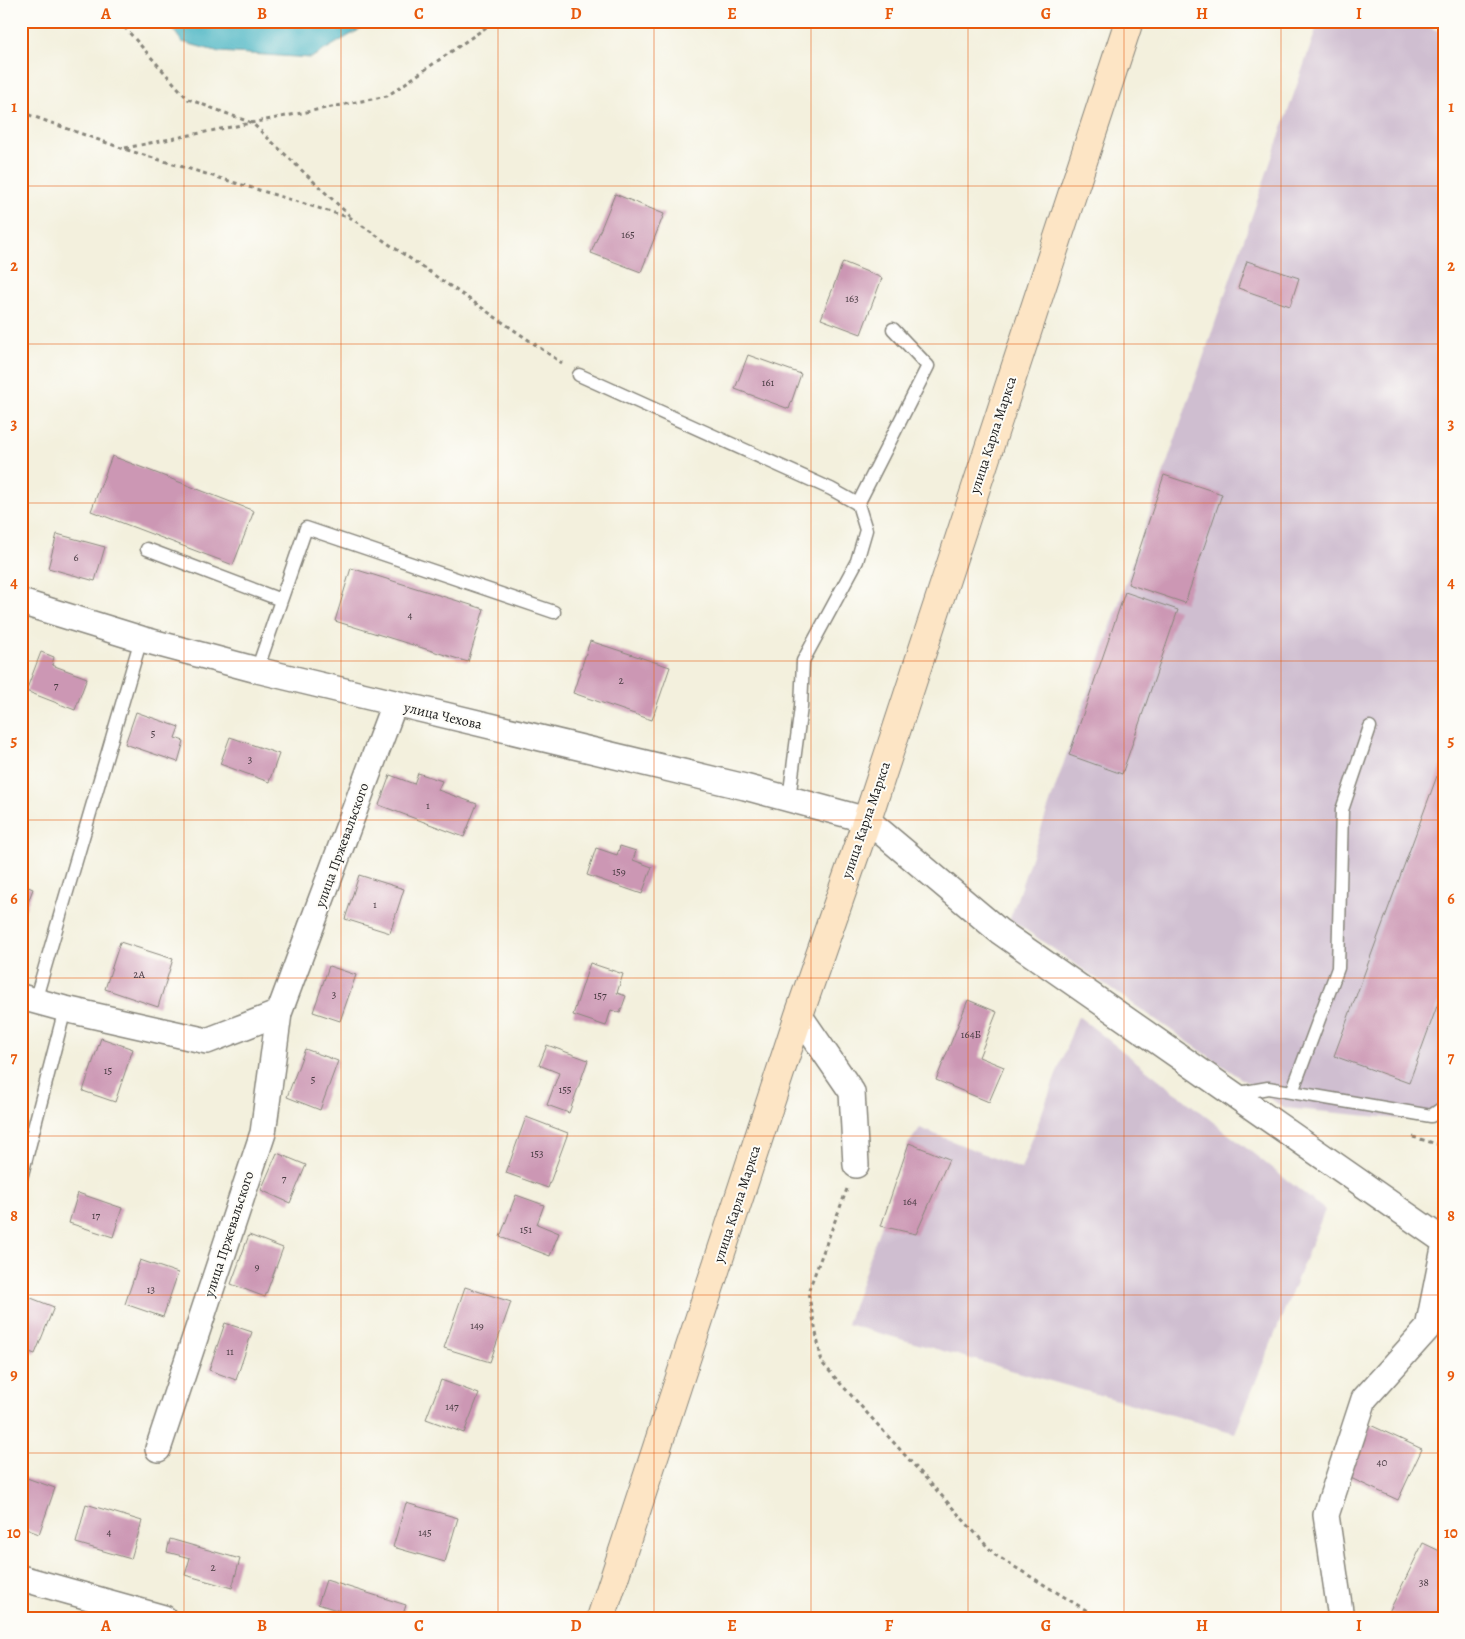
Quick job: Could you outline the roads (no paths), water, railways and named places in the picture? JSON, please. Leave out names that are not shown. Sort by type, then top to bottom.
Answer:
[{"type":"main road","name":"улица Карла Маркса","points":[[601,1618],[799,1015],[867,820],[1129,21]]},
{"type":"street","name":"улица Чехова","points":[[21,602],[141,639],[257,670],[745,787],[867,820]]},
{"type":"street","name":"улица Пржевальского","points":[[158,1449],[263,1133],[279,1013],[394,704]]},
{"type":"street","points":[[867,820],[999,931],[1444,1241]]},
{"type":"street","points":[[28,999],[208,1041],[279,1013]]},
{"type":"street","points":[[799,1015],[852,1092],[856,1165]]},
{"type":"street","points":[[1341,1618],[1326,1515],[1364,1399],[1428,1328],[1444,1248]]},
{"type":"street","points":[[21,1578],[164,1618]]},
{"type":"lane","points":[[858,504],[928,366],[893,329]]},
{"type":"lane","points":[[579,375],[831,489],[858,504],[866,530],[857,561],[803,661],[801,707],[789,800]]},
{"type":"lane","points":[[257,670],[306,528],[554,612]]},
{"type":"lane","points":[[147,549],[281,600]]},
{"type":"lane","points":[[28,999],[141,639]]},
{"type":"lane","points":[[1292,1092],[1338,968],[1342,810],[1370,727]]},
{"type":"lane","points":[[21,1178],[66,1009]]},
{"type":"lane","points":[[1232,1095],[1268,1088],[1430,1116],[1444,1108]]},
{"type":"water","points":[[167,21],[374,21],[311,58],[219,52],[182,42]]}]
